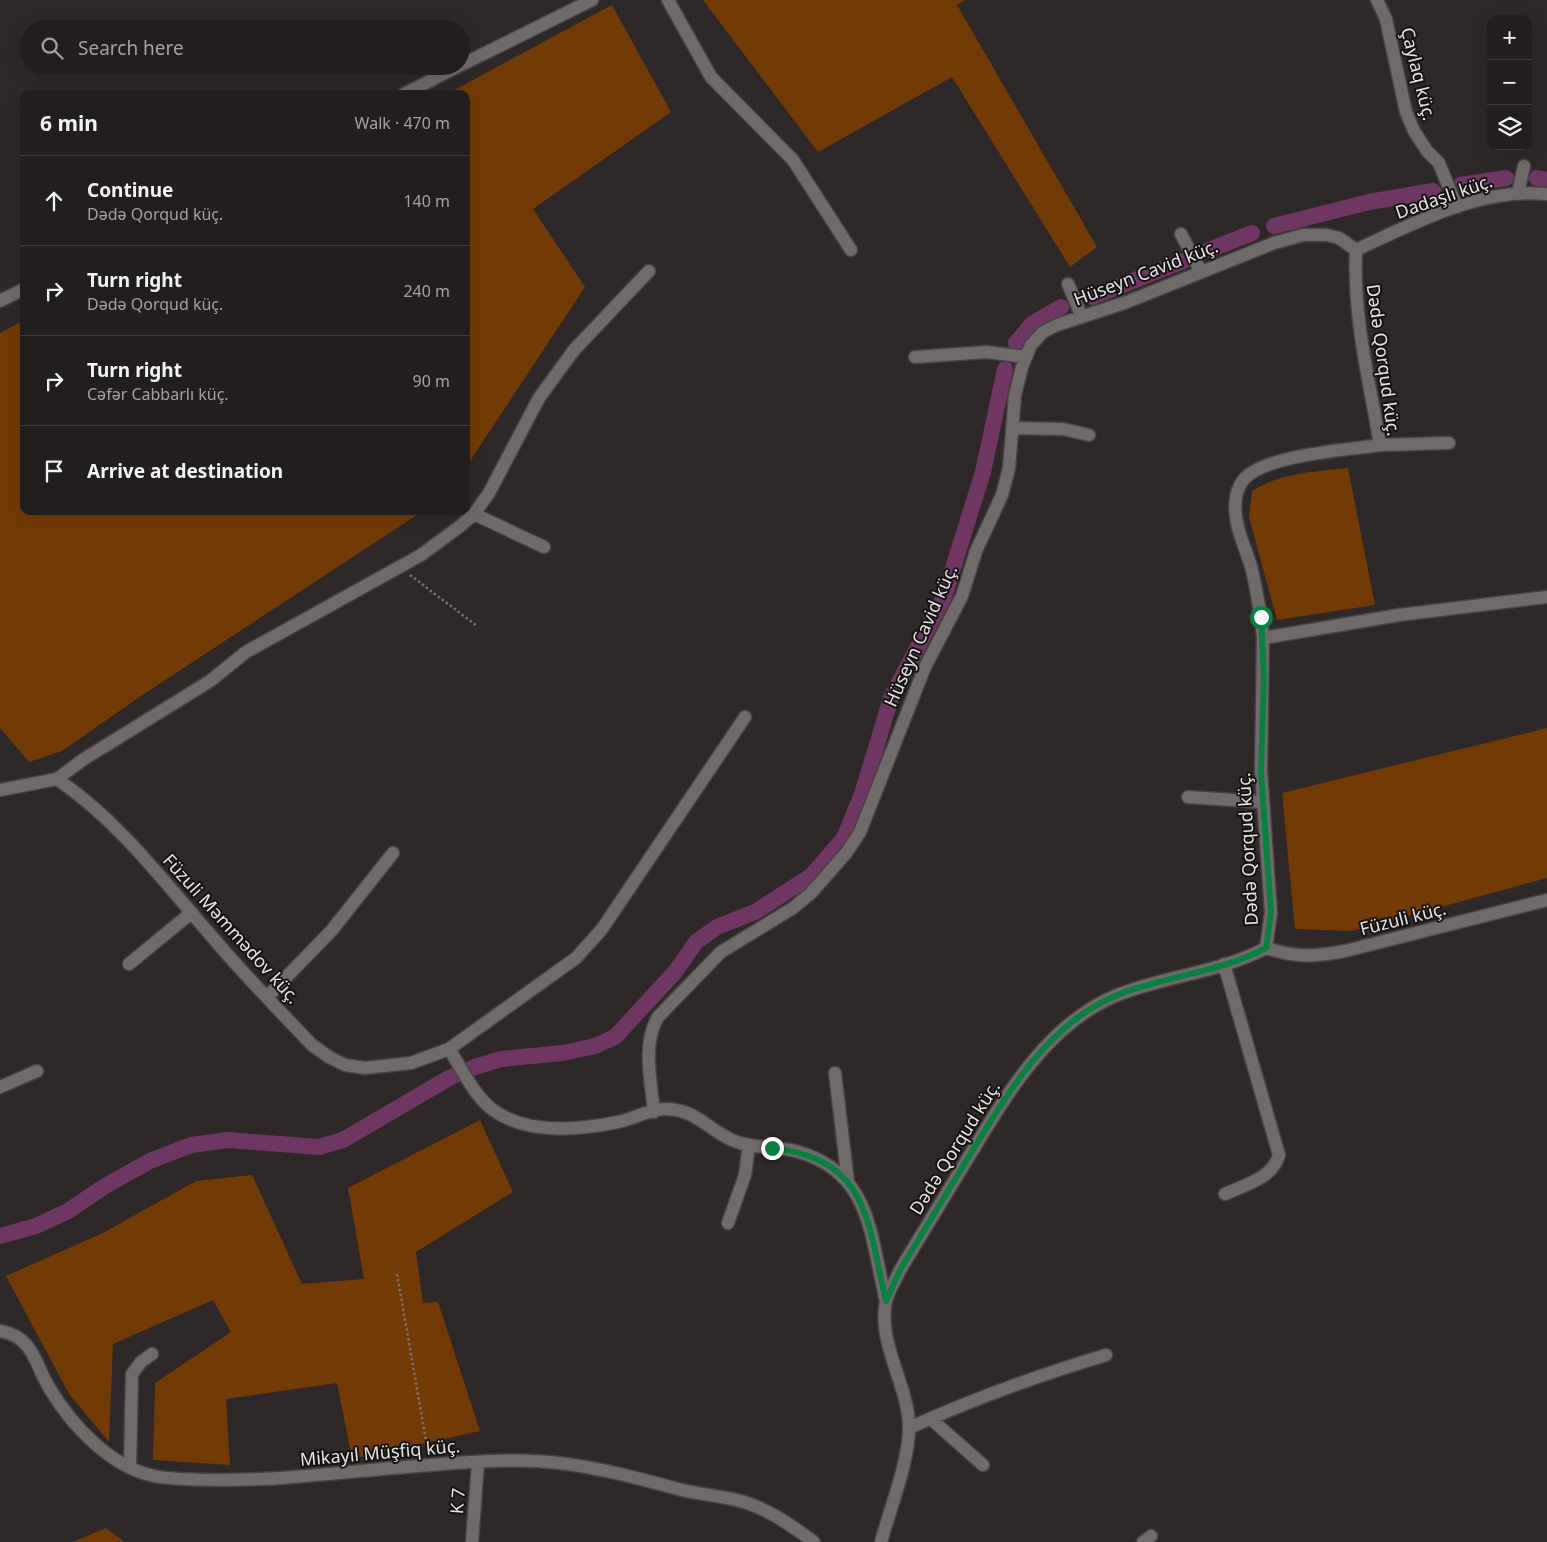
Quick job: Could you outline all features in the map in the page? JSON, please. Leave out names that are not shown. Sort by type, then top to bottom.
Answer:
[{"type":"street","points":[[470,61],[592,0]]},
{"type":"street","points":[[668,0],[711,77],[793,160],[851,250]]},
{"type":"street","name":"Çaylaq küç.","points":[[1377,0],[1386,19],[1406,112],[1427,151],[1438,163],[1457,208]]},
{"type":"street","points":[[412,90],[442,75]]},
{"type":"street","points":[[1518,193],[1524,166]]},
{"type":"street","name":"Dadaşlı küç.","points":[[1356,250],[1402,229],[1457,208],[1493,197],[1518,193],[1547,194]]},
{"type":"street","points":[[1182,234],[1201,272]]},
{"type":"street","name":"Hüseyn Cavid küç.","points":[[654,1112],[649,1052],[652,1028],[658,1017],[721,952],[793,908],[811,893],[847,852],[860,832],[924,667],[962,596],[976,551],[1002,495],[1010,468],[1015,395],[1031,345],[1043,332],[1127,302],[1274,243],[1303,235],[1327,235],[1340,238],[1356,250]]},
{"type":"street","name":"Dədə Qorqud küç.","points":[[881,1542],[906,1449],[909,1428],[903,1388],[889,1346],[886,1301],[900,1270],[1010,1089],[1050,1043],[1076,1017],[1114,996],[1224,964],[1266,948],[1271,913],[1262,802],[1263,638],[1252,570],[1236,514],[1236,493],[1244,479],[1255,469],[1283,460],[1380,445],[1359,331],[1355,281],[1356,250]]},
{"type":"street","points":[[0,790],[57,779],[84,759],[210,681],[246,652],[421,555],[474,514],[489,493],[539,398],[574,350],[649,271]]},
{"type":"street","points":[[1068,284],[1082,317]]},
{"type":"street","points":[[0,301],[20,291]]},
{"type":"street","points":[[915,357],[987,352],[1026,357]]},
{"type":"street","points":[[1012,428],[1063,429],[1089,435]]},
{"type":"street","points":[[1380,445],[1449,444]]},
{"type":"street","points":[[474,514],[544,546]]},
{"type":"street","points":[[1263,638],[1399,614],[1547,597]]},
{"type":"street","name":"Füzuli Məmmədov küç.","points":[[57,779],[76,792],[128,840],[191,913],[312,1045],[345,1065],[364,1068],[412,1063],[449,1049],[576,958],[602,929],[745,717]]},
{"type":"street","points":[[1188,797],[1262,802]]},
{"type":"street","points":[[267,997],[332,930],[393,853]]},
{"type":"street","name":"Füzuli küç.","points":[[1266,948],[1292,956],[1312,957],[1346,951],[1547,900]]},
{"type":"street","points":[[129,964],[191,913]]},
{"type":"street","points":[[1224,964],[1279,1155],[1276,1166],[1264,1176],[1225,1194]]},
{"type":"street","points":[[449,1049],[471,1084],[493,1110],[503,1116],[537,1127],[587,1128],[654,1112],[675,1110],[692,1114],[732,1140],[749,1145],[794,1150],[814,1157],[833,1168],[858,1194],[865,1212],[886,1301]]},
{"type":"street","points":[[0,1087],[37,1070]]},
{"type":"street","points":[[835,1073],[848,1182]]},
{"type":"street","points":[[728,1223],[745,1175],[749,1145]]},
{"type":"street","name":"Mikayıl Müşfiq küç.","points":[[0,1331],[12,1333],[29,1346],[50,1390],[84,1433],[104,1453],[130,1468],[154,1476],[201,1480],[269,1480],[478,1463],[519,1461],[558,1463],[613,1472],[693,1493],[743,1502],[770,1512],[814,1542]]},
{"type":"street","points":[[130,1468],[132,1374],[141,1362],[152,1354]]},
{"type":"street","points":[[909,1428],[981,1396],[1037,1376],[1106,1355]]},
{"type":"street","points":[[930,1418],[984,1465]]},
{"type":"street","name":"K 7","points":[[472,1542],[478,1463]]},
{"type":"path","points":[[399,567],[477,626]]},
{"type":"path","points":[[397,1274],[431,1466]]},
{"type":"shaded area","points":[[703,0],[965,0],[957,5],[1097,247],[1070,267],[952,77],[818,152]]},
{"type":"shaded area","points":[[612,5],[671,112],[533,209],[585,287],[470,461],[470,90],[454,90]]},
{"type":"shaded area","points":[[20,322],[20,515],[417,515],[141,696],[62,751],[29,762],[0,728],[0,333]]},
{"type":"shaded area","points":[[1348,468],[1375,605],[1277,620],[1249,517],[1252,491],[1287,476]]},
{"type":"shaded area","points":[[1547,728],[1547,878],[1352,931],[1295,929],[1282,793]]},
{"type":"shaded area","points":[[480,1120],[513,1192],[416,1252],[423,1303],[438,1302],[480,1431],[352,1459],[337,1383],[226,1399],[230,1465],[153,1460],[155,1383],[231,1332],[213,1300],[113,1344],[109,1442],[69,1394],[6,1276],[103,1233],[196,1181],[252,1175],[302,1284],[364,1279],[348,1188]]},
{"type":"shaded area","points":[[106,1528],[125,1542],[72,1542]]},
{"type":"waterway","points":[[1461,185],[1506,178]]},
{"type":"waterway","points":[[1537,178],[1547,180]]},
{"type":"waterway","points":[[1274,226],[1369,202],[1433,191]]},
{"type":"waterway","points":[[1209,250],[1252,233]]},
{"type":"waterway","points":[[1092,297],[1183,261]]},
{"type":"waterway","points":[[1016,343],[1032,324],[1061,307]]},
{"type":"waterway","points":[[0,1236],[36,1226],[68,1211],[105,1186],[150,1161],[191,1145],[228,1140],[319,1147],[343,1140],[449,1078],[475,1067],[501,1059],[563,1053],[595,1046],[615,1037],[675,972],[696,942],[717,927],[755,912],[811,876],[844,838],[862,794],[891,698],[944,597],[983,472],[1005,369]]},
{"type":"route","points":[[772,1148],[794,1150],[814,1157],[833,1168],[858,1194],[865,1212],[886,1301],[900,1270],[1010,1089],[1050,1043],[1076,1017],[1114,996],[1224,964],[1266,948],[1270,934],[1271,913],[1262,802],[1264,678],[1261,617]]}]
